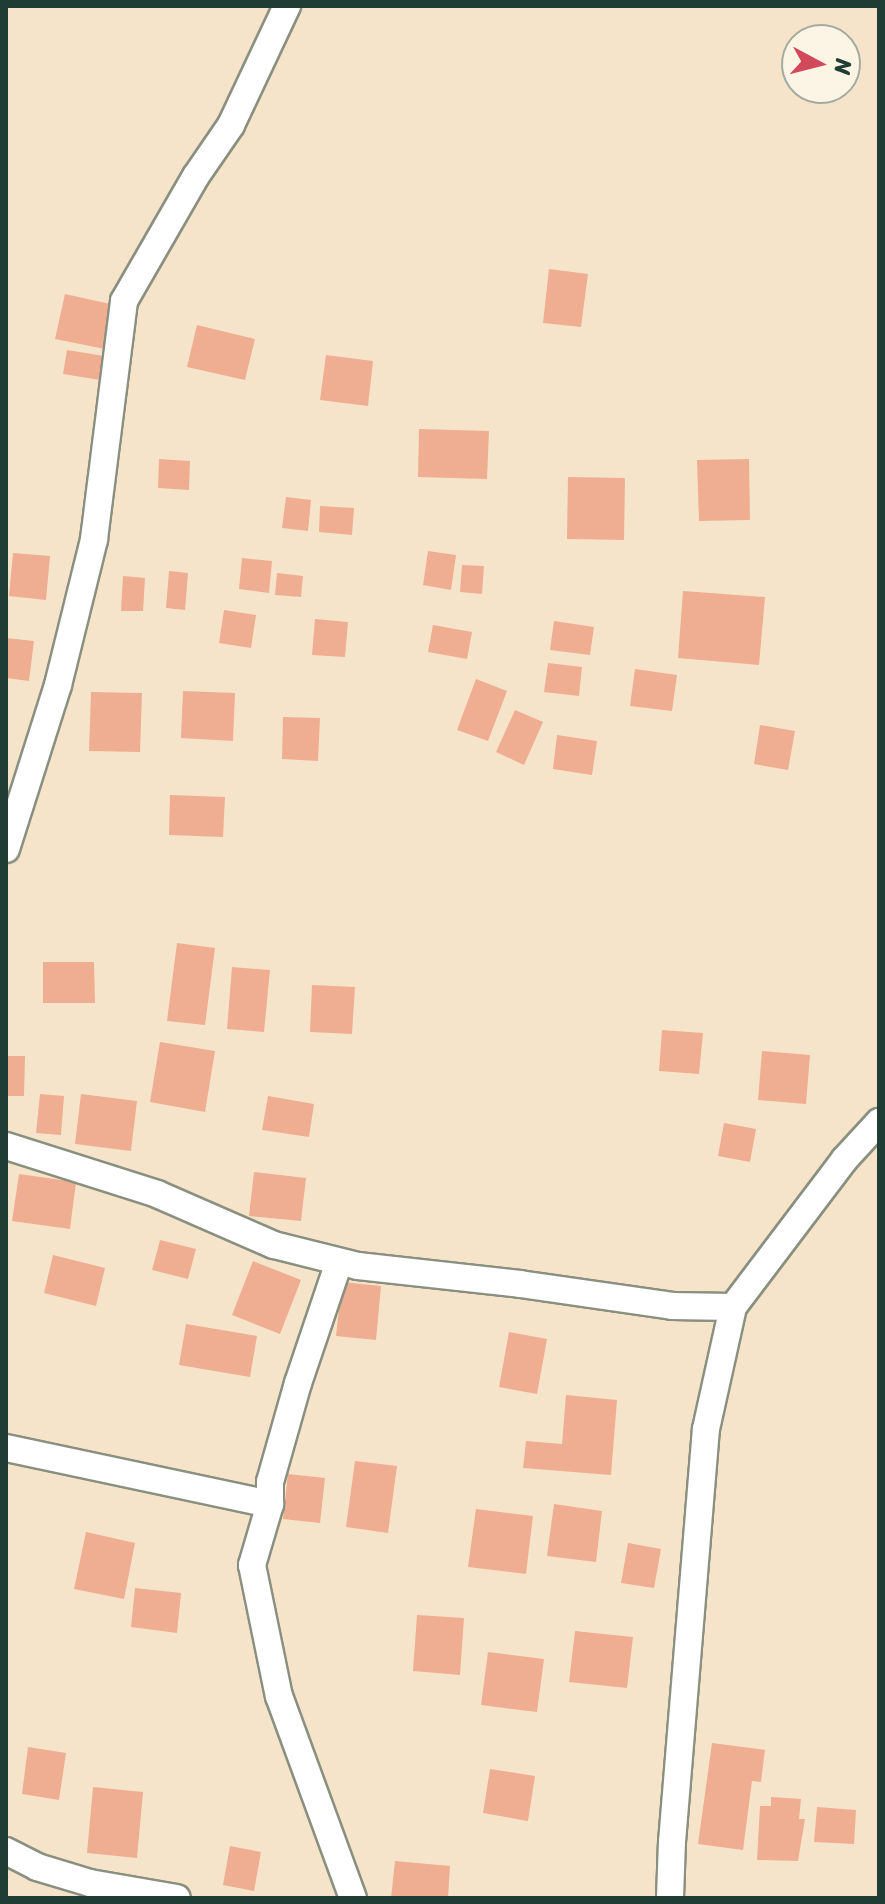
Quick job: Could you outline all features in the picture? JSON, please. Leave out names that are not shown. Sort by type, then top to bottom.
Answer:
[{"type":"street","points":[[6,849],[18,764],[58,685],[94,539],[124,301],[196,176],[231,125],[287,6]]},
{"type":"street","points":[[670,1898],[706,1429],[733,1307],[844,1160],[879,1122]]},
{"type":"street","points":[[6,1146],[157,1194],[274,1245],[339,1262],[672,1306],[733,1307]]},
{"type":"street","points":[[339,1262],[298,1383],[270,1482],[270,1504],[252,1565],[279,1696],[353,1898]]},
{"type":"street","points":[[6,1448],[270,1504]]},
{"type":"street","points":[[6,1851],[37,1867],[90,1883],[177,1898]]},
{"type":"building","points":[[549,269],[588,274],[581,327],[543,323]]},
{"type":"building","points":[[65,294],[115,305],[105,349],[55,339]]},
{"type":"building","points":[[197,325],[255,339],[245,380],[187,367]]},
{"type":"building","points":[[67,350],[104,356],[100,380],[63,374]]},
{"type":"building","points":[[326,355],[373,361],[368,406],[320,400]]},
{"type":"building","points":[[419,429],[489,431],[487,479],[418,477]]},
{"type":"building","points":[[159,459],[190,461],[189,490],[158,488]]},
{"type":"building","points":[[749,459],[750,520],[699,521],[697,460]]},
{"type":"building","points":[[568,477],[625,478],[624,540],[567,539]]},
{"type":"building","points":[[286,497],[311,500],[308,531],[282,528]]},
{"type":"building","points":[[320,506],[354,508],[352,535],[319,532]]},
{"type":"building","points":[[428,551],[456,555],[451,590],[423,585]]},
{"type":"building","points":[[13,553],[50,556],[46,600],[9,596]]},
{"type":"building","points":[[242,558],[272,561],[269,593],[239,589]]},
{"type":"building","points":[[462,565],[484,566],[482,594],[460,592]]},
{"type":"building","points":[[169,571],[188,573],[185,610],[166,608]]},
{"type":"building","points":[[277,573],[303,576],[301,597],[275,595]]},
{"type":"building","points":[[123,576],[145,578],[143,611],[121,611]]},
{"type":"building","points":[[683,591],[765,597],[759,665],[678,658]]},
{"type":"building","points":[[224,610],[256,615],[251,648],[219,643]]},
{"type":"building","points":[[315,619],[348,622],[345,657],[312,655]]},
{"type":"building","points":[[554,621],[594,627],[590,655],[550,650]]},
{"type":"building","points":[[433,625],[472,632],[467,659],[428,652]]},
{"type":"building","points":[[6,638],[34,641],[29,681],[6,678]]},
{"type":"building","points":[[548,663],[582,667],[579,696],[544,692]]},
{"type":"building","points":[[635,669],[677,675],[672,711],[630,706]]},
{"type":"building","points":[[476,679],[507,691],[488,741],[457,730]]},
{"type":"building","points":[[183,691],[235,693],[233,741],[181,738]]},
{"type":"building","points":[[91,692],[142,693],[140,752],[89,751]]},
{"type":"building","points":[[515,710],[543,722],[524,765],[496,752]]},
{"type":"building","points":[[283,717],[320,718],[318,761],[282,759]]},
{"type":"building","points":[[760,725],[795,731],[788,770],[754,764]]},
{"type":"building","points":[[557,735],[597,741],[592,775],[553,769]]},
{"type":"building","points":[[170,795],[225,797],[223,837],[169,835]]},
{"type":"building","points":[[177,943],[215,948],[205,1025],[167,1021]]},
{"type":"building","points":[[43,962],[94,962],[95,1003],[43,1003]]},
{"type":"building","points":[[232,967],[270,970],[264,1032],[227,1029]]},
{"type":"building","points":[[312,985],[355,987],[352,1034],[310,1032]]},
{"type":"building","points":[[662,1030],[703,1033],[699,1074],[659,1071]]},
{"type":"building","points":[[160,1042],[215,1051],[205,1112],[150,1102]]},
{"type":"building","points":[[762,1051],[810,1055],[806,1104],[758,1100]]},
{"type":"building","points":[[6,1056],[25,1056],[24,1096],[6,1096]]},
{"type":"building","points":[[40,1094],[64,1096],[61,1135],[36,1133]]},
{"type":"building","points":[[81,1094],[137,1101],[131,1151],[75,1144]]},
{"type":"building","points":[[268,1096],[314,1104],[309,1137],[262,1130]]},
{"type":"building","points":[[724,1123],[756,1129],[750,1162],[718,1156]]},
{"type":"building","points":[[254,1172],[306,1178],[301,1221],[249,1216]]},
{"type":"building","points":[[19,1174],[76,1182],[70,1229],[12,1221]]},
{"type":"building","points":[[160,1240],[196,1249],[188,1279],[152,1270]]},
{"type":"building","points":[[53,1255],[105,1268],[96,1306],[44,1293]]},
{"type":"building","points":[[253,1261],[301,1280],[280,1334],[232,1315]]},
{"type":"building","points":[[342,1282],[381,1286],[376,1340],[336,1336]]},
{"type":"building","points":[[186,1324],[257,1336],[250,1377],[179,1365]]},
{"type":"building","points":[[509,1332],[547,1339],[537,1394],[499,1387]]},
{"type":"building","points":[[566,1395],[617,1400],[611,1475],[523,1468],[526,1441],[562,1444]]},
{"type":"building","points":[[355,1461],[397,1466],[388,1533],[346,1527]]},
{"type":"building","points":[[288,1474],[325,1478],[320,1523],[283,1519]]},
{"type":"building","points":[[554,1504],[602,1511],[596,1562],[547,1556]]},
{"type":"building","points":[[476,1509],[533,1516],[526,1574],[468,1567]]},
{"type":"building","points":[[86,1532],[135,1543],[124,1599],[74,1589]]},
{"type":"building","points":[[628,1543],[661,1549],[654,1588],[621,1583]]},
{"type":"building","points":[[135,1588],[181,1593],[177,1633],[131,1627]]},
{"type":"building","points":[[417,1615],[464,1618],[460,1675],[413,1671]]},
{"type":"building","points":[[575,1631],[633,1637],[627,1688],[569,1682]]},
{"type":"building","points":[[488,1652],[544,1659],[537,1712],[481,1705]]},
{"type":"building","points":[[712,1743],[765,1750],[761,1782],[752,1781],[743,1850],[698,1844]]},
{"type":"building","points":[[28,1747],[66,1753],[59,1800],[22,1794]]},
{"type":"building","points":[[490,1769],[535,1776],[528,1821],[483,1813]]},
{"type":"building","points":[[93,1787],[143,1792],[137,1858],[87,1853]]},
{"type":"building","points":[[771,1797],[801,1799],[799,1819],[805,1819],[798,1861],[757,1860],[760,1806],[771,1806]]},
{"type":"building","points":[[817,1807],[856,1810],[854,1844],[814,1842]]},
{"type":"building","points":[[230,1846],[261,1852],[254,1891],[223,1885]]},
{"type":"building","points":[[395,1861],[450,1866],[448,1898],[391,1898]]}]
